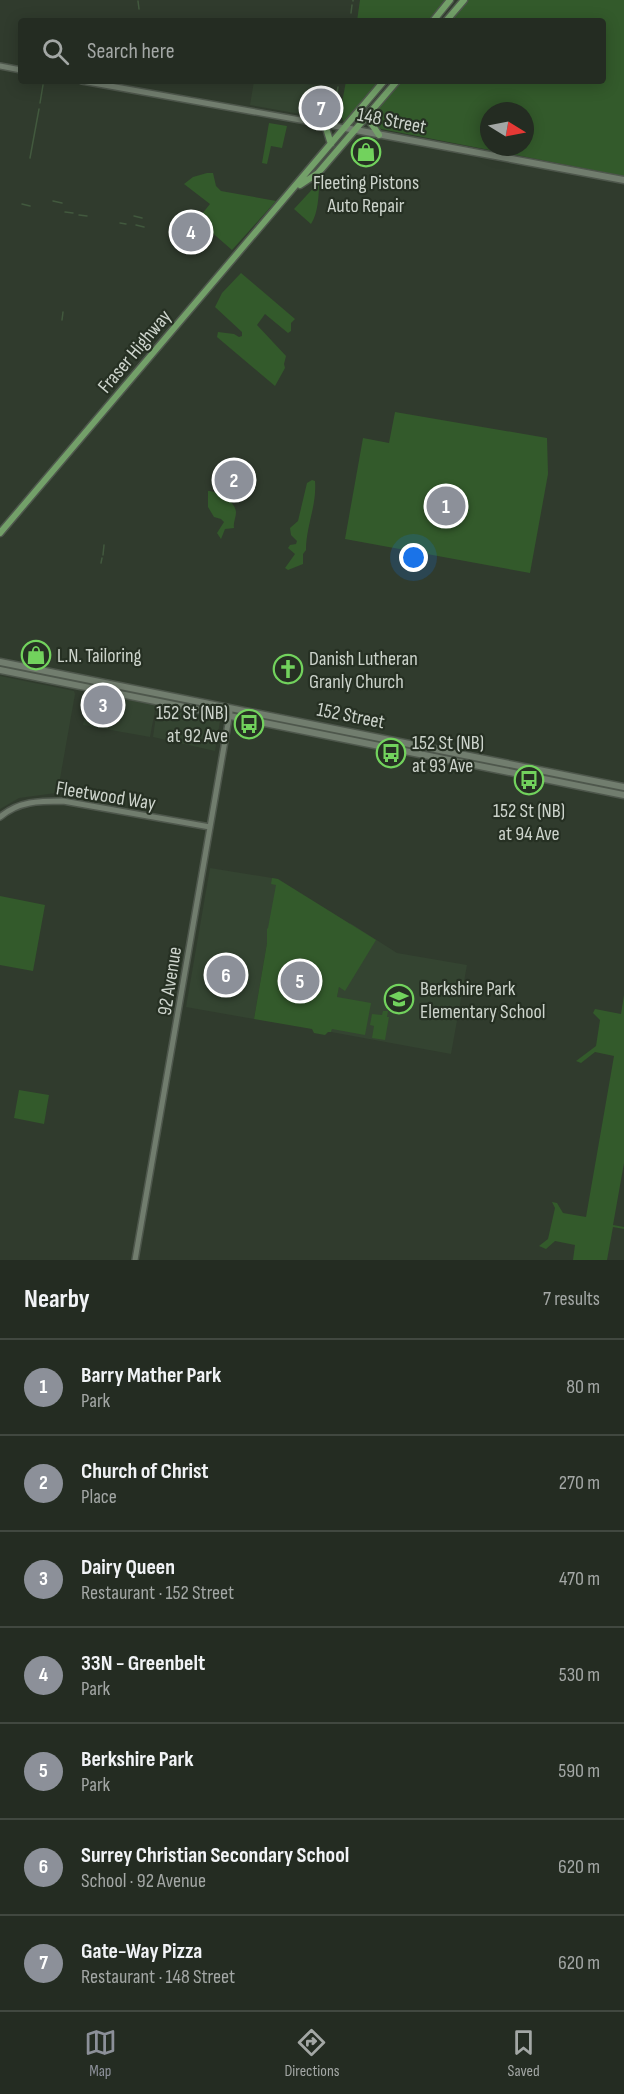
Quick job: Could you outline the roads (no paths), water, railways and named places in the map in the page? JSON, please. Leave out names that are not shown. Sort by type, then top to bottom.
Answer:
[{"type":"main road","points":[[435,18],[450,0]]},
{"type":"main road","points":[[449,18],[464,0]]},
{"type":"main road","name":"Fraser Highway","points":[[0,532],[382,84]]},
{"type":"main road","name":"Fraser Highway","points":[[292,190],[318,173],[394,84]]},
{"type":"main road","points":[[369,114],[371,123],[379,135]]},
{"type":"main road","points":[[325,125],[332,144]]},
{"type":"main road","name":"148 Street","points":[[345,128],[624,180]]},
{"type":"main road","points":[[2,671],[3,663]]},
{"type":"main road","name":"152 Street","points":[[3,663],[624,787]]},
{"type":"main road","name":"152 Street","points":[[2,671],[624,795]]},
{"type":"street","points":[[0,66],[18,69]]},
{"type":"street","name":"148 Street","points":[[99,84],[345,128]]},
{"type":"street","name":"92 Avenue","points":[[135,1260],[231,707]]},
{"type":"street","name":"Fleetwood Way","points":[[0,817],[25,803],[63,801],[210,827]]},
{"type":"waterway","points":[[138,1],[139,9]]},
{"type":"waterway","points":[[351,13],[352,5]]},
{"type":"waterway","points":[[40,103],[43,85]]},
{"type":"waterway","points":[[333,113],[338,87]]},
{"type":"waterway","points":[[30,158],[39,109]]},
{"type":"waterway","points":[[53,201],[62,203]]},
{"type":"waterway","points":[[22,204],[30,206]]},
{"type":"waterway","points":[[65,212],[73,213]]},
{"type":"waterway","points":[[79,215],[87,216]]},
{"type":"waterway","points":[[134,216],[142,218]]},
{"type":"waterway","points":[[120,223],[126,224]]},
{"type":"waterway","points":[[136,225],[144,227]]},
{"type":"waterway","points":[[62,320],[63,312]]},
{"type":"waterway","points":[[103,555],[104,545]]},
{"type":"waterway","points":[[101,563],[102,558]]},
{"type":"place","name":"Gate-Way Pizza","points":[[321,108]]},
{"type":"place","name":"Fleeting Pistons Auto Repair","points":[[366,152]]},
{"type":"place","name":"33N - Greenbelt","points":[[191,232]]},
{"type":"place","name":"Church of Christ","points":[[234,480]]},
{"type":"place","name":"Barry Mather Park","points":[[446,506]]},
{"type":"place","name":"L.N. Tailoring","points":[[36,655]]},
{"type":"place","name":"Danish Lutheran Granly Church","points":[[288,669]]},
{"type":"place","name":"Dairy Queen","points":[[103,705]]},
{"type":"place","name":"152 St (NB) at 92 Ave","points":[[249,724]]},
{"type":"place","name":"152 St (NB) at 93 Ave","points":[[391,753]]},
{"type":"place","name":"152 St (NB) at 94 Ave","points":[[529,780]]},
{"type":"place","name":"Surrey Christian Secondary School","points":[[226,975]]},
{"type":"place","name":"Berkshire Park","points":[[300,981]]},
{"type":"place","name":"Berkshire Park Elementary School","points":[[399,999]]}]
